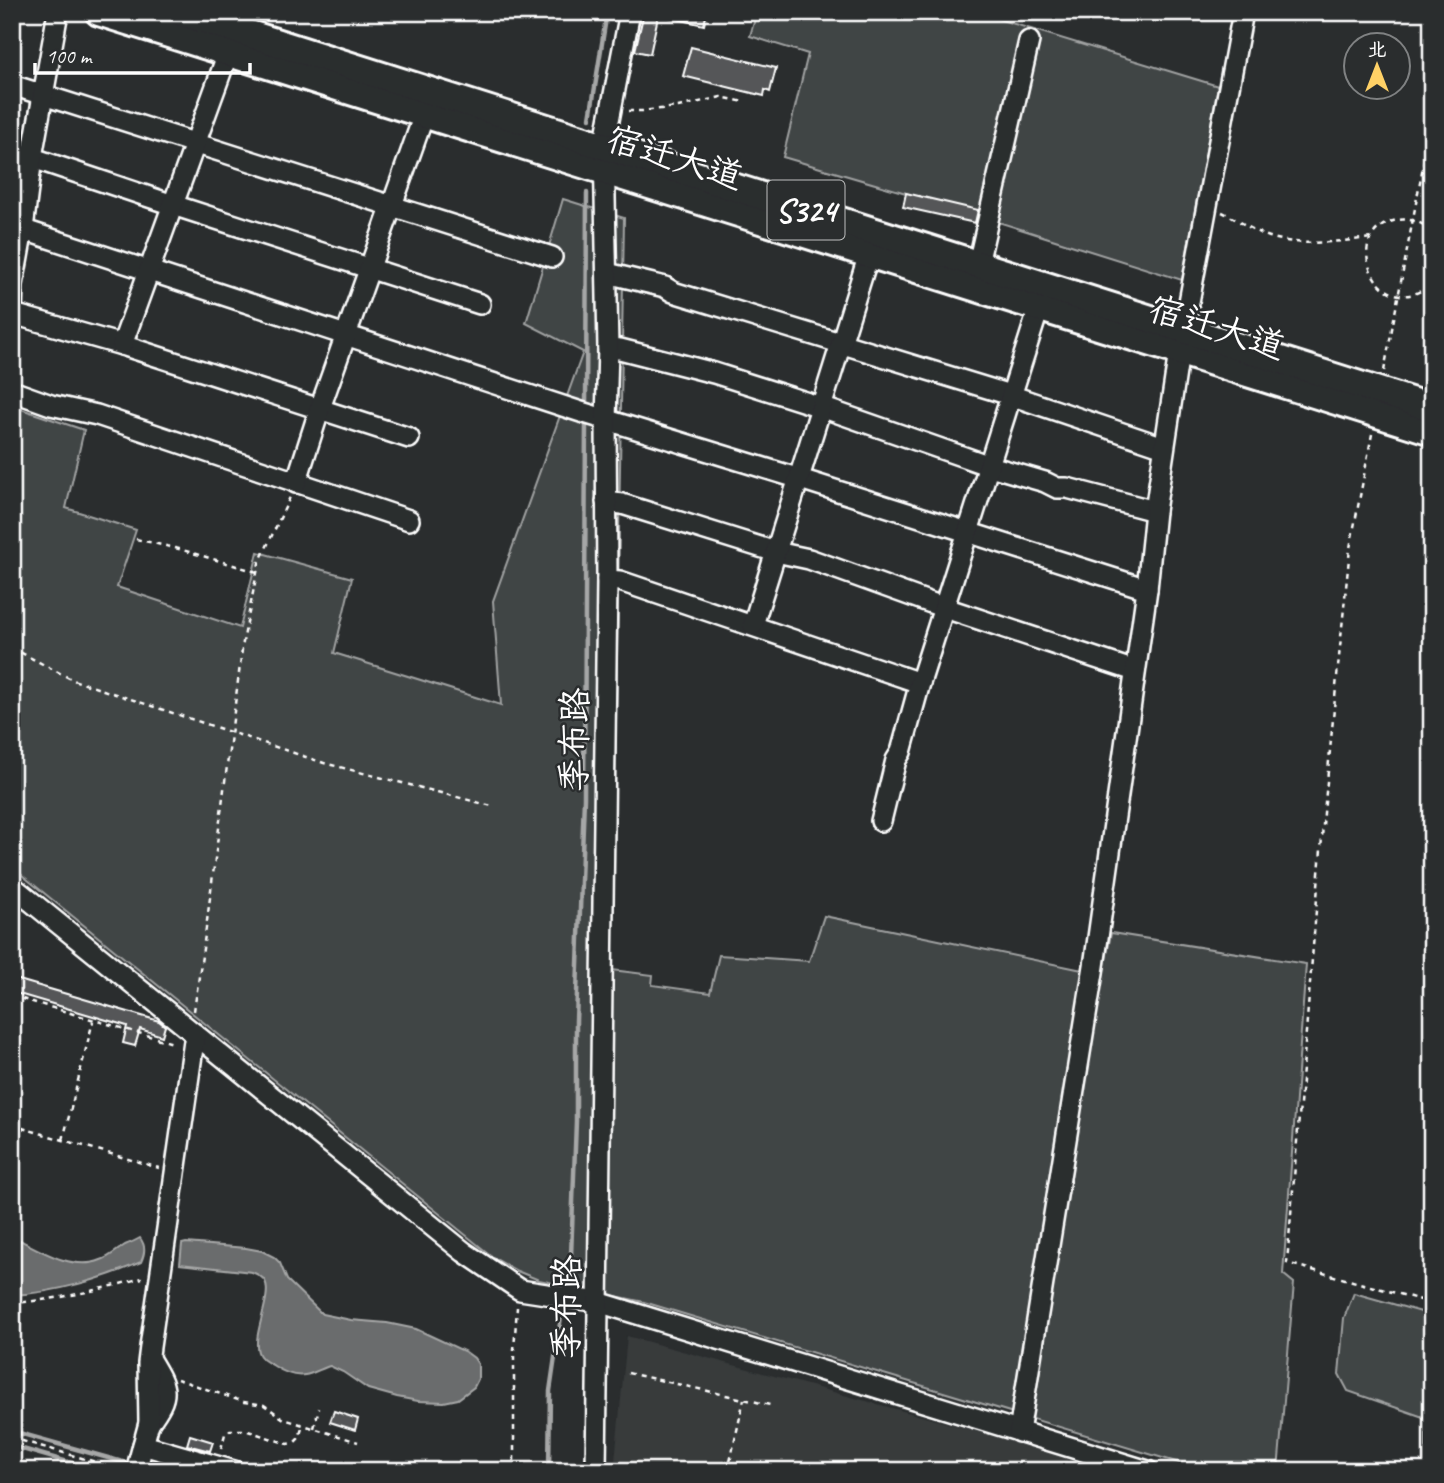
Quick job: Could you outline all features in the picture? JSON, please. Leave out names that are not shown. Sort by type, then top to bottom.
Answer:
[{"type":"main road","name":"宿迁大道","points":[[99,12],[424,115],[604,159],[978,264],[1181,340],[1378,403],[1432,431]]},
{"type":"main road","name":"宿迁大道","points":[[180,12],[869,254],[1039,308],[1181,340]]},
{"type":"main road","name":"宿迁大道","points":[[1378,403],[1432,408]]},
{"type":"street","points":[[58,12],[17,228],[13,315],[122,345],[410,438]]},
{"type":"street","name":"季布路","points":[[596,1471],[607,580],[606,502],[593,416],[608,348],[604,159],[630,12]]},
{"type":"street","points":[[1019,1432],[1094,966],[1136,671],[1164,447],[1181,340],[1243,12]]},
{"type":"street","points":[[978,264],[1029,41]]},
{"type":"street","points":[[122,345],[228,53]]},
{"type":"street","points":[[12,85],[552,257]]},
{"type":"street","points":[[296,483],[424,115]]},
{"type":"street","points":[[12,151],[480,304]]},
{"type":"street","points":[[17,228],[593,416],[1147,589]]},
{"type":"street","points":[[752,625],[869,254]]},
{"type":"street","points":[[607,273],[665,287],[673,292],[1010,396],[1164,447]]},
{"type":"street","points":[[881,821],[920,683],[1039,308]]},
{"type":"street","points":[[608,348],[714,373],[1057,488],[1067,488],[1155,512]]},
{"type":"street","points":[[12,391],[51,405],[97,415],[410,520]]},
{"type":"street","points":[[606,502],[622,504],[776,552],[809,559],[945,608],[1136,671]]},
{"type":"street","points":[[607,580],[620,581],[920,683]]},
{"type":"street","points":[[12,886],[464,1252],[520,1290],[598,1303],[1148,1471]]},
{"type":"street","points":[[136,1471],[149,1423],[153,1366],[193,1033]]},
{"type":"street","points":[[143,1445],[225,1468]]},
{"type":"path","points":[[611,110],[642,111],[678,107],[721,97],[744,102]]},
{"type":"path","points":[[1432,119],[1350,548],[1336,677],[1287,1262],[1432,1303]]},
{"type":"path","points":[[1207,204],[1265,235],[1284,240],[1306,243],[1372,238]]},
{"type":"path","points":[[1432,231],[1413,220],[1389,223],[1372,238],[1367,254],[1369,270],[1384,288],[1399,294],[1415,293],[1432,283]]},
{"type":"path","points":[[1423,290],[1432,297]]},
{"type":"path","points":[[193,1033],[243,642],[259,563],[296,483]]},
{"type":"path","points":[[136,539],[257,572]]},
{"type":"path","points":[[12,648],[72,680],[324,763],[492,806]]},
{"type":"path","points":[[12,996],[173,1043]]},
{"type":"path","points":[[63,1140],[93,1021]]},
{"type":"path","points":[[12,1125],[175,1173]]},
{"type":"path","points":[[12,1303],[48,1300],[96,1291],[142,1278]]},
{"type":"path","points":[[514,1471],[514,1350],[520,1290]]},
{"type":"path","points":[[153,1366],[244,1402],[264,1405],[284,1419],[358,1442]]},
{"type":"path","points":[[628,1373],[770,1405]]},
{"type":"path","points":[[728,1471],[745,1398]]},
{"type":"path","points":[[314,1428],[319,1408]]},
{"type":"path","points":[[225,1468],[225,1434],[230,1430],[245,1430],[288,1444],[299,1438],[303,1424]]},
{"type":"path","points":[[12,1437],[127,1471]]},
{"type":"shaded area","points":[[757,12],[975,12],[1218,86],[1182,280],[783,157],[808,54],[750,36]]},
{"type":"shaded area","points":[[563,199],[624,218],[612,970],[653,975],[652,985],[710,993],[719,955],[809,961],[824,916],[1103,976],[1111,933],[1306,964],[1283,1274],[1294,1283],[1278,1471],[1206,1471],[644,1302],[539,1280],[517,1271],[494,1258],[12,867],[12,406],[84,430],[66,508],[136,530],[117,587],[240,628],[258,552],[352,578],[334,653],[501,705],[493,601],[583,352],[526,323]]},
{"type":"shaded area","points":[[12,1236],[55,1257],[79,1263],[104,1259],[140,1238],[144,1253],[141,1262],[111,1274],[61,1288],[12,1295]]},
{"type":"shaded area","points":[[182,1244],[262,1251],[280,1263],[287,1280],[322,1314],[416,1329],[474,1358],[478,1364],[478,1379],[474,1387],[458,1399],[444,1402],[418,1401],[368,1389],[330,1366],[305,1375],[285,1372],[264,1360],[258,1352],[258,1335],[267,1288],[264,1279],[252,1272],[180,1264]]},
{"type":"shaded area","points":[[1354,1293],[1432,1315],[1432,1471],[1426,1471],[1426,1418],[1348,1391],[1339,1374],[1344,1318]]},
{"type":"shaded area","points":[[627,1336],[1068,1456],[1065,1471],[614,1471]]},
{"type":"building","points":[[644,12],[659,12],[650,54],[635,51]]},
{"type":"building","points":[[668,12],[707,12],[704,25],[668,17]]},
{"type":"building","points":[[691,47],[776,68],[770,92],[765,90],[764,96],[683,76]]},
{"type":"building","points":[[906,193],[978,210],[975,223],[903,207]]},
{"type":"building","points":[[12,978],[159,1021],[165,1026],[162,1036],[140,1029],[135,1046],[123,1043],[127,1026],[12,992]]},
{"type":"building","points":[[334,1411],[358,1419],[355,1430],[330,1422]]},
{"type":"building","points":[[190,1435],[213,1442],[210,1451],[187,1445]]},
{"type":"waterway","points":[[590,118],[607,12]]},
{"type":"waterway","points":[[586,409],[587,193]]},
{"type":"waterway","points":[[565,1291],[571,1256],[584,798],[586,418]]},
{"type":"waterway","points":[[549,1471],[550,1391],[563,1303]]},
{"type":"waterway","points":[[12,1431],[126,1463]]},
{"type":"waterway","points":[[12,1446],[99,1471]]}]
